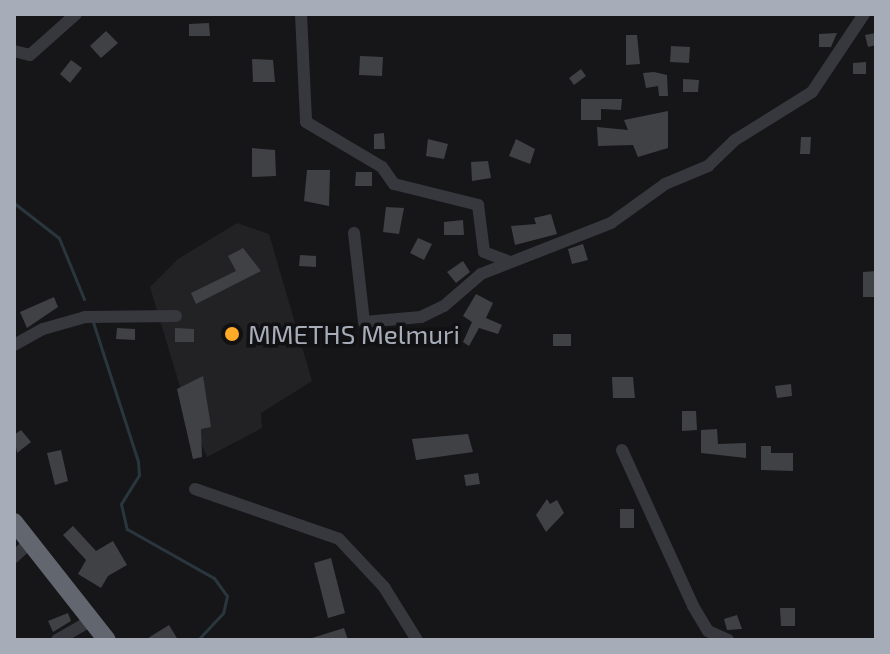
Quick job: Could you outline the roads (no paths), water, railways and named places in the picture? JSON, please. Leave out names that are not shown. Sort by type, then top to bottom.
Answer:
[{"type":"highway","points":[[14,522],[107,640]]},
{"type":"street","points":[[14,51],[30,55],[76,14]]},
{"type":"street","points":[[301,14],[306,122],[382,167],[394,184],[478,205],[484,252],[508,261]]},
{"type":"street","points":[[354,233],[364,322],[421,317],[444,306],[481,274],[611,223],[665,184],[708,166],[735,140],[812,92],[864,14]]},
{"type":"street","points":[[14,345],[43,329],[91,317],[176,316]]},
{"type":"street","points":[[622,450],[700,618],[708,631],[728,640]]},
{"type":"street","points":[[195,489],[339,539],[384,587],[417,640]]},
{"type":"street","points":[[14,557],[30,542]]},
{"type":"street","points":[[57,640],[91,620]]},
{"type":"waterway","points":[[14,203],[59,238],[84,299]]},
{"type":"waterway","points":[[93,322],[138,461],[139,475],[121,504],[127,529],[214,578],[227,596],[223,613],[198,640]]},
{"type":"place","name":"MMETHS Melmuri","points":[[232,334]]}]
